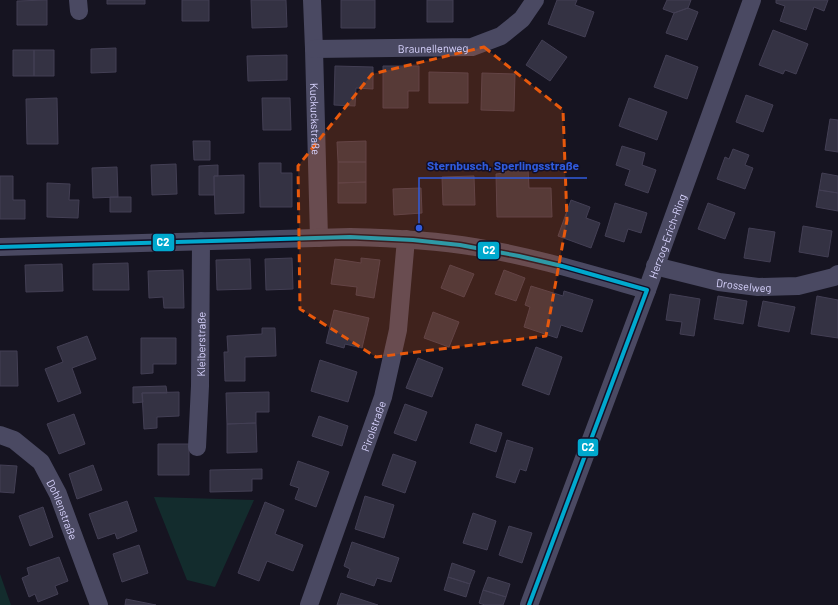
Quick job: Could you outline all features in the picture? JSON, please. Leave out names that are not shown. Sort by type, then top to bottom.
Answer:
[{"type":"street","name":"Kuckuckstraße","points":[[312,0],[319,238]]},
{"type":"street","name":"Braunellenweg","points":[[314,50],[472,47],[500,36],[522,19],[535,0]]},
{"type":"street","name":"Herzog-Erich-Ring","points":[[529,605],[656,266],[752,0]]},
{"type":"street","points":[[0,247],[350,237],[406,239],[475,247],[550,263],[647,290]]},
{"type":"street","name":"Pirolstraße","points":[[309,605],[383,397],[398,330],[406,239]]},
{"type":"street","name":"Kleiberstraße","points":[[198,447],[201,241]]},
{"type":"street","name":"Drosselweg","points":[[656,266],[719,282],[758,287],[798,286],[837,276]]},
{"type":"street","name":"Dohlenstraße","points":[[0,435],[14,440],[41,462],[58,494],[99,605]]},
{"type":"highlighted area","points":[[484,47],[563,110],[567,220],[546,336],[376,357],[300,309],[298,166],[372,74]]},
{"type":"green space","points":[[154,497],[254,500],[215,587],[187,580]]},
{"type":"green space","points":[[0,574],[11,605],[0,605]]},
{"type":"building","points":[[47,0],[47,25],[17,25],[17,1]]},
{"type":"building","points":[[107,0],[145,0],[145,4],[107,4]]},
{"type":"building","points":[[182,0],[209,0],[209,21],[182,21]]},
{"type":"building","points":[[251,0],[286,0],[287,27],[252,28]]},
{"type":"building","points":[[341,0],[375,0],[375,28],[341,28]]},
{"type":"building","points":[[427,0],[453,0],[453,22],[427,22]]},
{"type":"building","points":[[557,0],[577,0],[575,5],[594,12],[585,37],[548,24]]},
{"type":"building","points":[[667,0],[691,0],[688,8],[674,13],[663,9]]},
{"type":"building","points":[[776,0],[828,0],[824,11],[814,7],[806,30],[780,21],[785,6],[776,3]]},
{"type":"building","points":[[688,8],[698,12],[687,40],[666,33],[674,13]]},
{"type":"building","points":[[773,30],[808,44],[796,74],[785,70],[783,74],[759,65]]},
{"type":"building","points":[[542,40],[567,57],[550,81],[526,65]]},
{"type":"building","points":[[116,48],[116,72],[91,73],[91,49]]},
{"type":"building","points":[[13,50],[34,50],[34,76],[13,76]]},
{"type":"building","points":[[34,50],[54,50],[54,76],[34,76]]},
{"type":"building","points":[[287,55],[287,80],[248,81],[247,56]]},
{"type":"building","points":[[666,55],[698,67],[687,99],[654,87]]},
{"type":"building","points":[[335,66],[373,67],[373,89],[356,88],[355,106],[334,105]]},
{"type":"building","points":[[383,66],[419,66],[419,91],[408,91],[408,108],[383,108]]},
{"type":"building","points":[[429,72],[468,73],[468,103],[429,103]]},
{"type":"building","points":[[482,73],[515,74],[514,111],[481,110]]},
{"type":"building","points":[[746,95],[773,105],[763,132],[736,122]]},
{"type":"building","points":[[57,98],[58,144],[27,144],[26,99]]},
{"type":"building","points":[[262,98],[290,98],[291,130],[263,130]]},
{"type":"building","points":[[629,98],[667,112],[657,140],[619,126]]},
{"type":"building","points":[[830,119],[838,120],[838,152],[825,150]]},
{"type":"building","points":[[193,141],[210,141],[210,160],[194,160]]},
{"type":"building","points":[[366,141],[366,162],[338,162],[337,142]]},
{"type":"building","points":[[622,146],[645,153],[642,165],[656,170],[648,193],[625,185],[630,170],[616,165]]},
{"type":"building","points":[[733,149],[749,155],[745,165],[753,168],[745,189],[717,179],[725,157],[729,159]]},
{"type":"building","points":[[338,162],[366,162],[366,182],[338,183]]},
{"type":"building","points":[[259,163],[281,163],[281,173],[292,173],[292,207],[260,207]]},
{"type":"building","points":[[176,164],[177,194],[152,195],[151,165]]},
{"type":"building","points":[[218,165],[218,176],[214,176],[214,195],[199,195],[199,166]]},
{"type":"building","points":[[117,167],[118,197],[93,198],[92,168]]},
{"type":"building","points":[[528,168],[529,188],[551,188],[552,217],[497,217],[496,174],[505,173],[506,169]]},
{"type":"building","points":[[822,173],[838,176],[838,193],[819,190]]},
{"type":"building","points":[[244,175],[244,213],[215,214],[214,176]]},
{"type":"building","points":[[0,176],[13,176],[13,200],[25,200],[25,219],[0,219]]},
{"type":"building","points":[[474,176],[475,205],[443,205],[442,177]]},
{"type":"building","points":[[366,182],[366,203],[338,203],[338,183]]},
{"type":"building","points":[[47,183],[70,184],[69,200],[79,200],[78,218],[47,217]]},
{"type":"building","points":[[421,188],[422,213],[394,215],[393,189]]},
{"type":"building","points":[[819,190],[838,193],[838,211],[816,207]]},
{"type":"building","points":[[110,197],[131,197],[131,212],[110,212]]},
{"type":"building","points":[[571,200],[590,207],[586,218],[600,223],[591,248],[558,236]]},
{"type":"building","points":[[615,203],[647,213],[641,233],[628,229],[624,242],[605,236]]},
{"type":"building","points":[[708,203],[735,213],[725,239],[698,229]]},
{"type":"building","points":[[803,226],[832,231],[828,257],[799,252]]},
{"type":"building","points":[[749,228],[775,232],[770,262],[744,258]]},
{"type":"building","points":[[292,258],[293,289],[266,290],[265,259]]},
{"type":"building","points":[[361,258],[380,260],[374,298],[356,295],[357,287],[331,284],[335,259],[361,263]]},
{"type":"building","points":[[250,259],[251,289],[217,290],[216,260]]},
{"type":"building","points":[[128,263],[129,290],[93,290],[93,264]]},
{"type":"building","points":[[62,264],[63,291],[26,292],[25,265]]},
{"type":"building","points":[[450,265],[474,274],[464,297],[441,288]]},
{"type":"building","points":[[183,270],[184,308],[164,308],[163,297],[149,298],[148,271]]},
{"type":"building","points":[[504,270],[525,278],[516,301],[495,294]]},
{"type":"building","points":[[531,286],[563,296],[564,291],[593,300],[582,332],[561,325],[557,338],[524,327],[530,307],[525,305]]},
{"type":"building","points":[[670,294],[700,299],[694,336],[680,334],[682,322],[666,320]]},
{"type":"building","points":[[718,296],[747,301],[743,324],[714,319]]},
{"type":"building","points":[[817,296],[838,300],[838,338],[811,334]]},
{"type":"building","points":[[763,301],[795,307],[789,332],[758,326]]},
{"type":"building","points":[[334,310],[369,318],[362,348],[345,344],[344,348],[326,343]]},
{"type":"building","points":[[433,312],[459,322],[449,347],[424,338]]},
{"type":"building","points":[[262,328],[275,328],[276,356],[245,357],[245,381],[225,381],[224,352],[228,352],[227,336],[262,334]]},
{"type":"building","points":[[87,336],[96,359],[72,368],[81,393],[58,402],[45,369],[63,362],[57,347]]},
{"type":"building","points":[[141,338],[176,338],[176,364],[153,364],[153,373],[141,374]]},
{"type":"building","points":[[536,347],[562,357],[549,395],[522,385]]},
{"type":"building","points":[[0,351],[17,351],[18,386],[0,386]]},
{"type":"building","points":[[418,358],[443,368],[432,397],[406,388]]},
{"type":"building","points":[[320,360],[357,372],[348,402],[311,391]]},
{"type":"building","points":[[166,386],[167,393],[142,393],[143,402],[133,403],[133,387]]},
{"type":"building","points":[[179,392],[179,416],[157,417],[157,428],[144,429],[142,393]]},
{"type":"building","points":[[269,392],[269,412],[256,412],[256,423],[227,424],[226,393]]},
{"type":"building","points":[[405,404],[427,412],[416,441],[394,433]]},
{"type":"building","points":[[74,414],[85,444],[59,454],[47,424]]},
{"type":"building","points":[[319,416],[348,426],[342,446],[312,436]]},
{"type":"building","points":[[256,423],[257,452],[227,453],[227,424]]},
{"type":"building","points":[[476,424],[502,433],[496,452],[470,443]]},
{"type":"building","points":[[507,440],[533,448],[526,471],[520,469],[515,483],[496,477]]},
{"type":"building","points":[[158,444],[189,444],[189,475],[158,475]]},
{"type":"building","points":[[393,454],[416,462],[405,493],[382,485]]},
{"type":"building","points":[[298,461],[329,472],[316,507],[295,499],[299,488],[290,485]]},
{"type":"building","points":[[0,465],[17,466],[14,493],[0,492]]},
{"type":"building","points":[[93,465],[102,490],[77,499],[69,474]]},
{"type":"building","points":[[262,469],[262,479],[252,479],[252,491],[210,492],[210,470]]},
{"type":"building","points":[[365,496],[394,505],[384,538],[355,529]]},
{"type":"building","points":[[127,501],[137,531],[117,539],[115,533],[98,539],[89,514]]},
{"type":"building","points":[[265,502],[284,510],[275,534],[303,545],[293,571],[267,561],[259,581],[238,573]]},
{"type":"building","points":[[43,507],[53,537],[30,546],[19,516]]},
{"type":"building","points":[[473,513],[496,521],[487,550],[463,543]]},
{"type":"building","points":[[509,526],[532,533],[522,563],[499,555]]},
{"type":"building","points":[[352,542],[399,558],[391,582],[377,578],[374,586],[347,577],[350,569],[344,566]]},
{"type":"building","points":[[139,545],[148,573],[122,582],[113,554]]},
{"type":"building","points":[[59,557],[68,581],[55,586],[58,594],[38,602],[35,594],[29,597],[22,578],[29,575],[27,568]]},
{"type":"building","points":[[452,563],[475,571],[470,584],[448,577]]},
{"type":"building","points":[[448,577],[470,584],[466,597],[444,590]]},
{"type":"building","points":[[488,577],[510,584],[506,597],[483,590]]},
{"type":"building","points":[[483,590],[506,597],[503,605],[485,605],[479,603]]},
{"type":"building","points":[[341,593],[378,605],[337,605]]},
{"type":"building","points":[[126,599],[156,605],[125,605]]},
{"type":"transit line","name":"C2","points":[[0,247],[350,237],[413,240],[460,245],[519,256],[562,266],[647,290]]},
{"type":"transit line","name":"C2","points":[[529,605],[647,290]]},
{"type":"place","name":"Sternbusch, Sperlingsstraße","points":[[419,228]]}]
